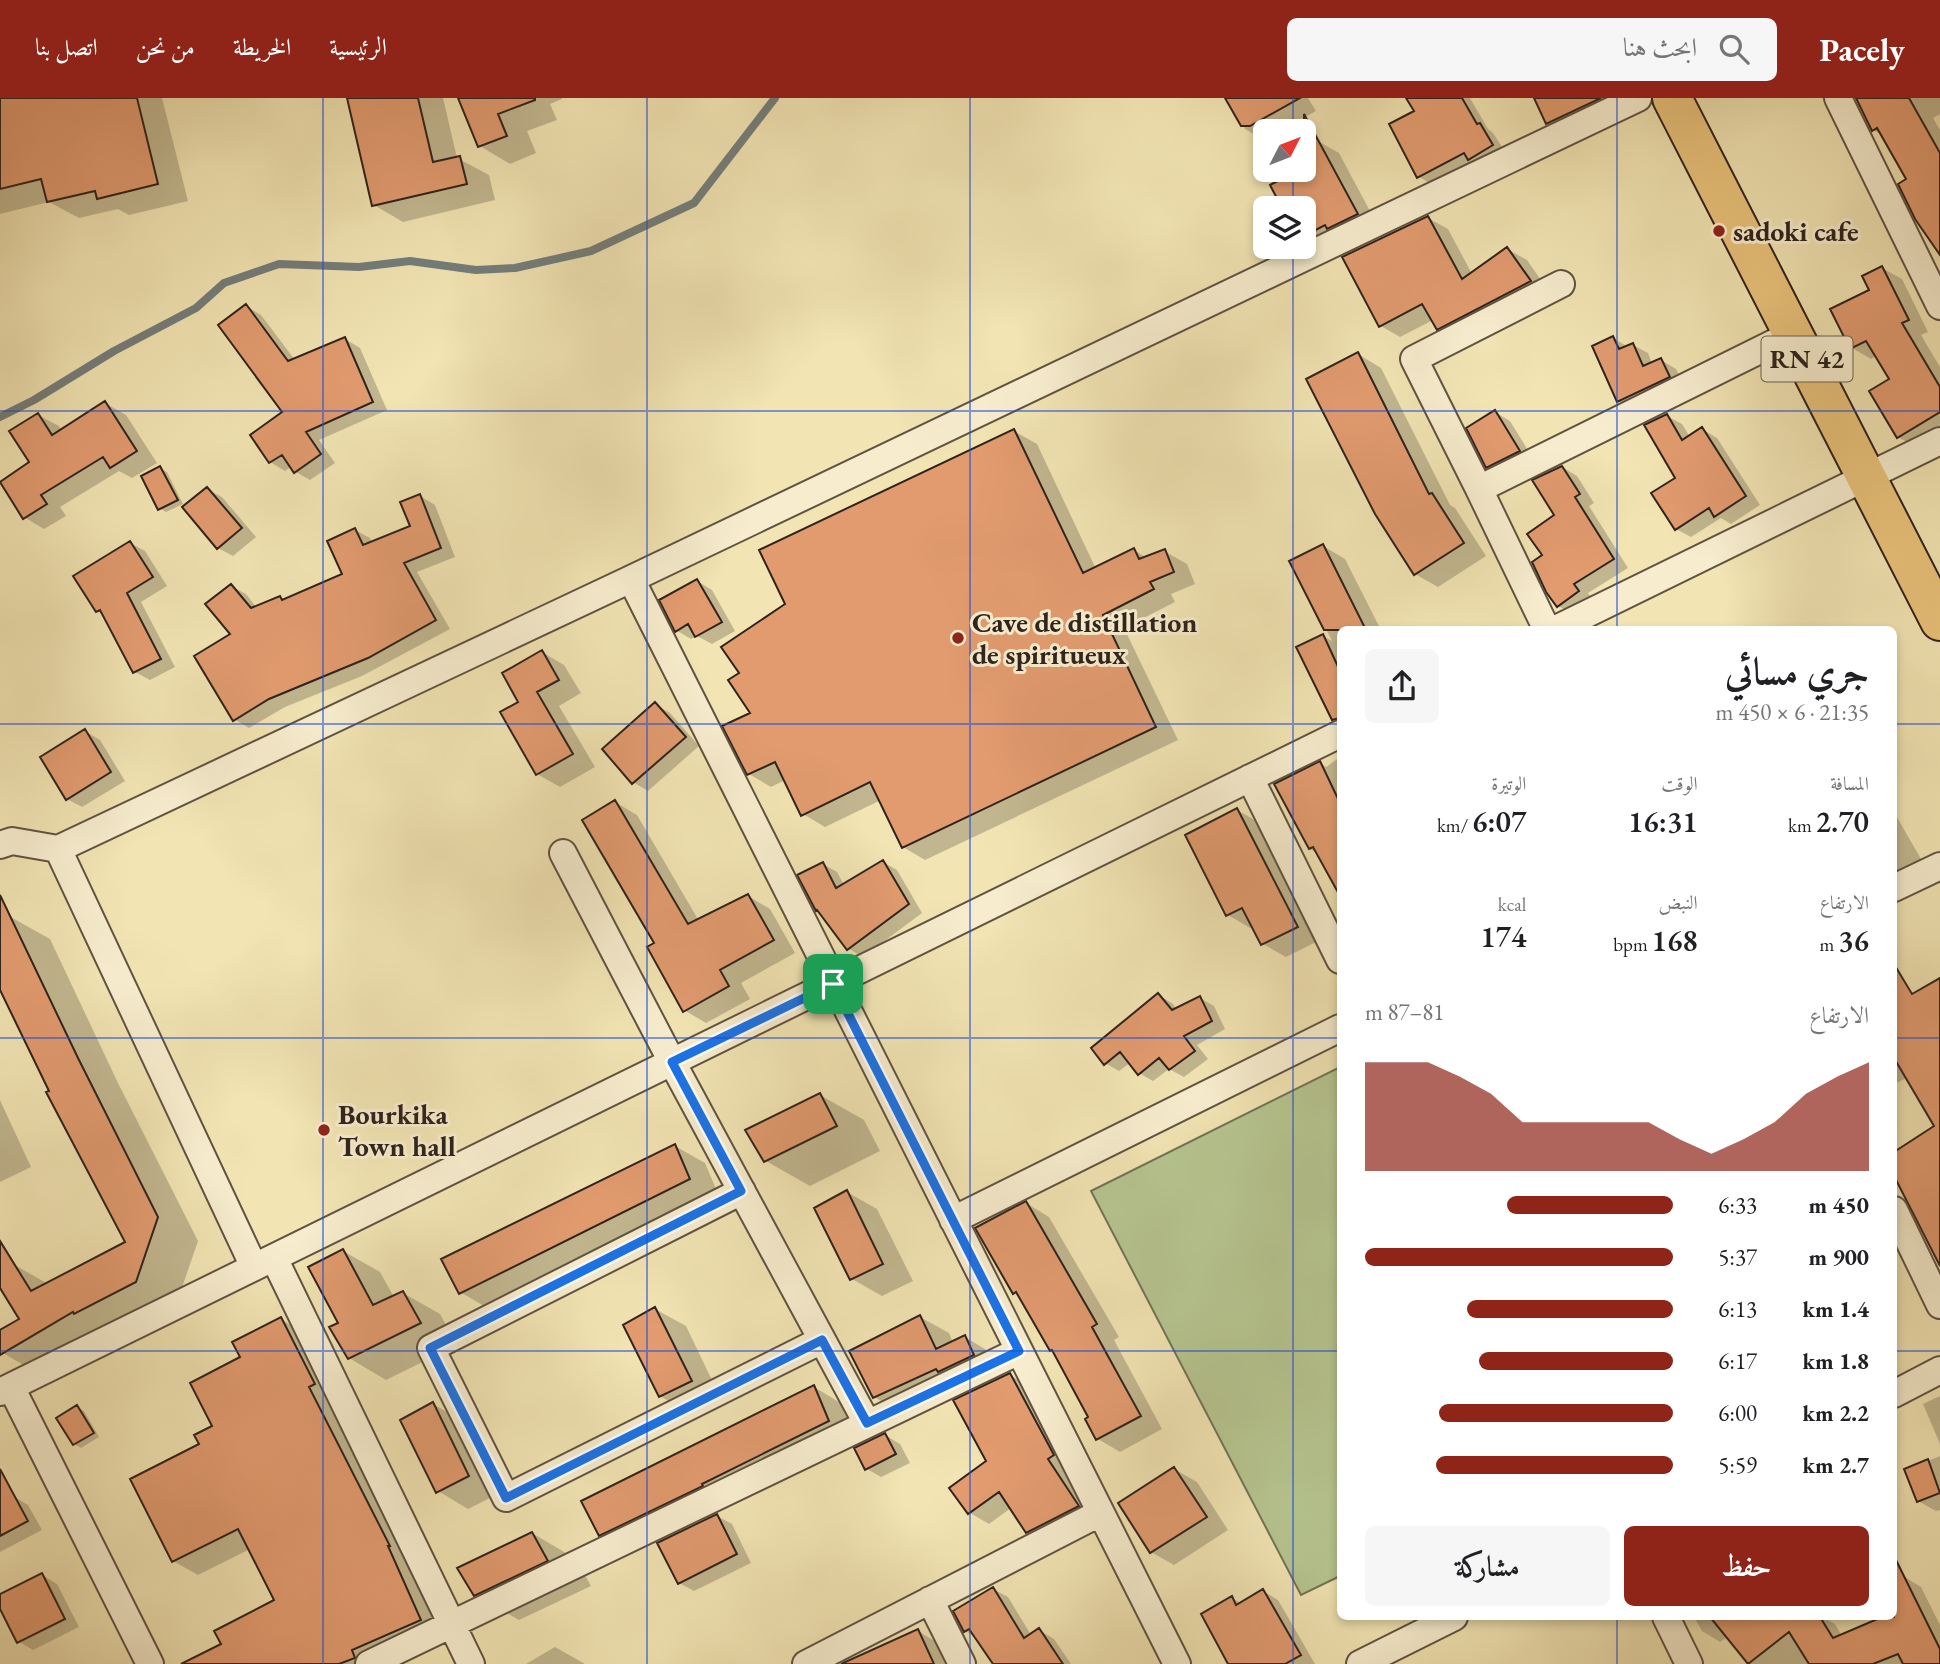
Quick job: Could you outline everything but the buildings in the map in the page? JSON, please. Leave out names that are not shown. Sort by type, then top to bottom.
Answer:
[{"type":"main road","name":"RN 42","points":[[1672,98],[1940,621]]},
{"type":"street","points":[[0,845],[12,841],[58,849],[631,579],[1638,98]]},
{"type":"street","points":[[1838,98],[1940,306]]},
{"type":"street","points":[[1545,626],[1414,359],[1561,284]]},
{"type":"street","points":[[1479,489],[1794,333]]},
{"type":"street","points":[[1573,626],[1602,620],[1940,441]]},
{"type":"street","points":[[631,579],[1177,1664]]},
{"type":"street","points":[[149,1664],[5,1389],[1337,735]]},
{"type":"street","points":[[1251,778],[1337,954]]},
{"type":"street","points":[[58,849],[264,1262],[471,1664]]},
{"type":"street","points":[[563,853],[672,1062],[867,1423]]},
{"type":"street","points":[[1897,887],[1940,866]]},
{"type":"street","points":[[953,1220],[1337,1029]]},
{"type":"street","points":[[741,1191],[430,1348],[506,1498],[822,1340]]},
{"type":"street","points":[[1897,1215],[1934,1277],[1940,1305]]},
{"type":"street","points":[[369,1664],[451,1622],[1019,1351]]},
{"type":"street","points":[[1897,1392],[1940,1370]]},
{"type":"street","points":[[806,1664],[1100,1513]]},
{"type":"street","points":[[930,1600],[962,1664]]},
{"type":"street","points":[[1360,1664],[1448,1620]]},
{"type":"street","points":[[1667,1620],[1689,1664]]},
{"type":"green space","points":[[1337,1068],[1337,1577],[1301,1595],[1091,1191]]},
{"type":"waterway","points":[[0,417],[34,400],[114,351],[196,308],[224,283],[279,264],[359,267],[410,261],[476,270],[515,268],[591,251],[694,203],[775,98]]},
{"type":"place","name":"sadoki cafe","points":[[1719,231]]},
{"type":"place","name":"Cave de distillation de spiritueux","points":[[958,638]]},
{"type":"place","name":"Bourkika Town hall","points":[[324,1130]]},
{"type":"route","points":[[833,984],[1019,1351],[867,1423],[822,1340],[506,1498],[430,1348],[741,1191],[672,1062],[833,984]]}]
